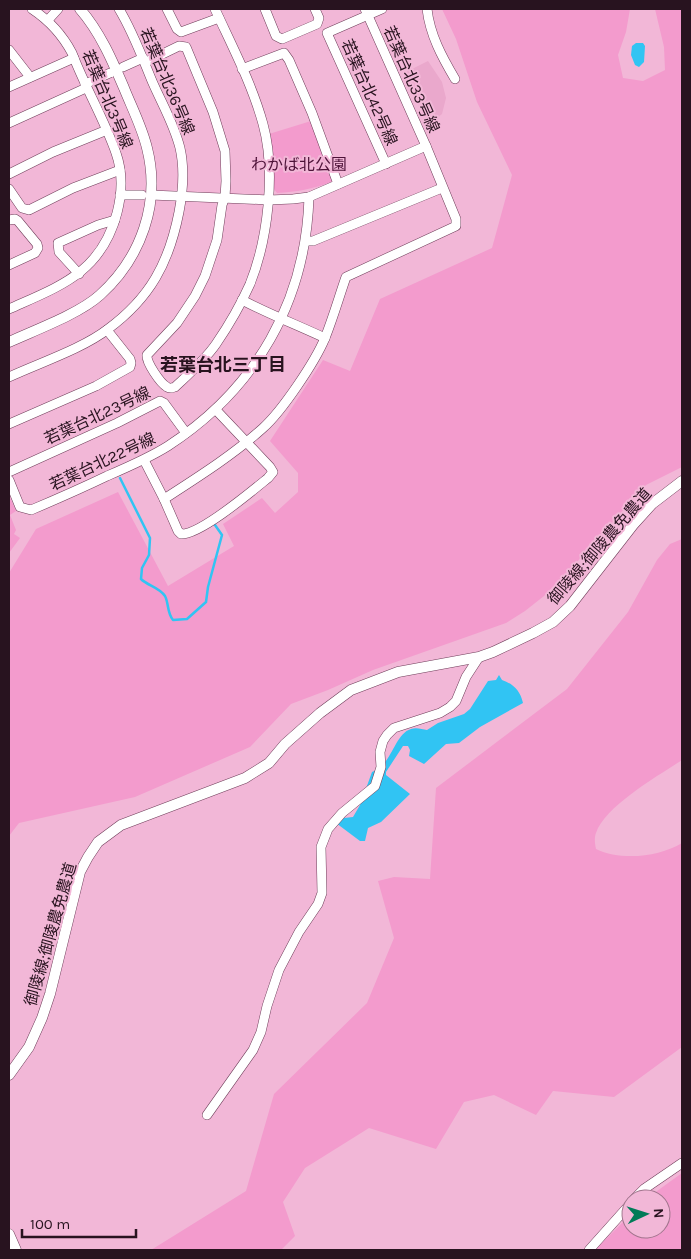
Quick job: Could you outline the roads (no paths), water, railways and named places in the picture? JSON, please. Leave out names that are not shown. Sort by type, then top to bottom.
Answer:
[{"type":"street","name":"若葉台北3号線","points":[[9,309],[62,286],[79,274],[102,249],[113,229],[120,195],[120,170],[116,154],[74,58],[64,39],[48,20],[32,9]]},
{"type":"street","points":[[48,20],[58,9]]},
{"type":"street","points":[[9,342],[70,314],[98,297],[124,269],[136,251],[150,213],[146,195],[150,163],[141,128],[98,32],[80,9]]},
{"type":"street","name":"若葉台北36号線","points":[[9,377],[77,347],[107,330],[136,305],[154,282],[168,256],[182,197],[183,175],[180,149],[170,119],[119,9]]},
{"type":"street","points":[[167,9],[177,29],[181,32],[219,18]]},
{"type":"street","points":[[122,67],[179,46],[186,47],[213,112],[225,151],[225,197],[217,240],[206,276],[177,323],[147,355],[148,362],[166,386],[170,388],[175,387],[201,363],[216,344],[242,300],[250,283],[257,259],[268,200],[270,169],[264,125],[255,98],[215,9]]},
{"type":"street","points":[[266,9],[276,36],[282,38],[317,24],[319,18],[315,9]]},
{"type":"street","name":"若葉台北42号線","points":[[382,9],[366,12],[327,33],[386,164]]},
{"type":"street","points":[[427,9],[429,24],[437,46],[455,78]]},
{"type":"street","name":"若葉台北33号線","points":[[120,195],[225,197],[268,200],[309,197],[426,146],[366,12]]},
{"type":"street","points":[[9,50],[30,77]]},
{"type":"street","points":[[242,68],[284,53],[289,60],[312,113],[338,184]]},
{"type":"street","points":[[9,86],[74,58]]},
{"type":"street","points":[[9,123],[110,73]]},
{"type":"street","points":[[9,174],[53,152],[107,130]]},
{"type":"street","points":[[164,499],[210,469],[265,427],[289,396],[315,357],[325,338],[346,276],[456,226],[456,219],[426,146]]},
{"type":"street","points":[[9,189],[22,208],[29,210],[73,188],[120,170]]},
{"type":"street","points":[[306,241],[313,241],[442,188]]},
{"type":"street","name":"若葉台北22号線","points":[[9,480],[20,507],[31,510],[144,460],[167,447],[216,410],[244,379],[272,338],[295,283],[306,241],[309,197]]},
{"type":"street","points":[[9,220],[15,219],[18,221],[37,244],[38,248],[35,253],[9,266]]},
{"type":"street","points":[[79,274],[59,252],[58,243],[98,225],[116,220]]},
{"type":"street","points":[[242,300],[325,338]]},
{"type":"street","points":[[9,424],[96,386],[130,367],[132,363],[130,359],[107,330]]},
{"type":"street","name":"若葉台北23号線","points":[[9,472],[117,423],[160,401],[164,403],[186,433]]},
{"type":"street","points":[[144,460],[178,531],[182,534],[187,534],[204,525],[230,508],[272,473],[270,467],[216,410]]},
{"type":"street","name":"御陵線;御陵農免農道","points":[[9,1075],[29,1047],[42,1018],[50,994],[80,872],[98,842],[121,825],[245,778],[269,763],[285,744],[320,713],[351,690],[398,672],[478,657],[493,652],[553,622],[570,606],[633,525],[652,504],[682,482]]},
{"type":"street","points":[[207,1115],[253,1050],[261,1032],[278,970],[299,932],[318,904],[322,893],[320,847],[328,829],[342,813],[375,786],[381,767],[380,752],[387,735],[394,728],[440,713],[450,707],[456,701],[466,677],[478,657]]},
{"type":"street","points":[[644,1189],[682,1162]]},
{"type":"street","points":[[589,1250],[621,1214]]},
{"type":"street","points":[[9,1234],[16,1250]]},
{"type":"water","points":[[636,43],[643,43],[645,46],[644,62],[639,67],[635,65],[631,55],[632,46]]},
{"type":"water","points":[[499,675],[502,680],[516,688],[523,703],[480,727],[459,743],[446,744],[424,764],[409,756],[410,750],[408,746],[403,746],[386,772],[386,775],[410,794],[381,822],[368,828],[365,841],[360,841],[336,823],[344,818],[353,817],[360,805],[372,772],[379,769],[389,757],[405,732],[415,728],[427,730],[438,723],[464,714],[470,709],[488,681],[496,680]]},
{"type":"waterway","points":[[120,478],[150,538],[149,555],[142,568],[141,579],[165,596],[173,620],[187,619],[206,602],[208,587],[222,535],[215,525]]},
{"type":"district","name":"若葉台北三丁目","points":[[223,365]]},
{"type":"park label","name":"わかば北公園","points":[[299,164]]}]
